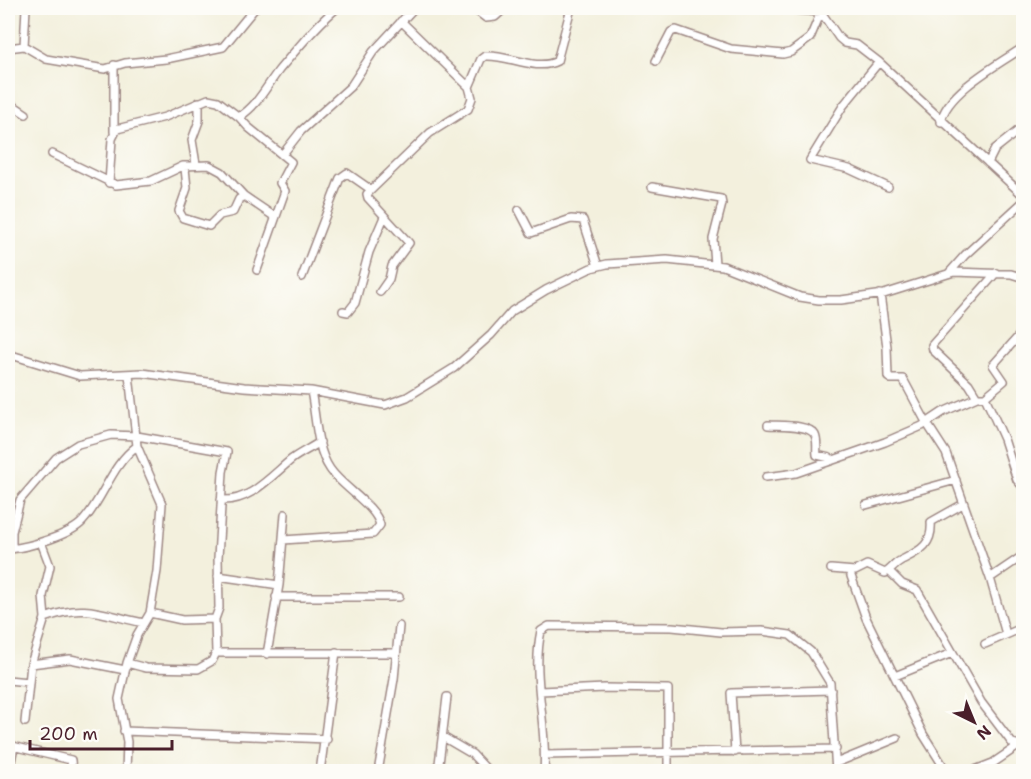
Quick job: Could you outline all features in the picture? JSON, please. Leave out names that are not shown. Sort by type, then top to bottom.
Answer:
[{"type":"street","points":[[24,46],[26,8]]},
{"type":"street","points":[[8,48],[24,46],[46,59],[69,65],[105,69],[114,65],[166,59],[224,47],[255,8]]},
{"type":"street","points":[[240,117],[256,103],[323,19],[337,8]]},
{"type":"street","points":[[282,155],[301,131],[320,117],[355,81],[373,52],[414,8]]},
{"type":"street","points":[[473,8],[486,18],[495,17],[505,8]]},
{"type":"street","points":[[469,87],[481,59],[485,56],[521,62],[552,63],[557,61],[571,8]]},
{"type":"street","points":[[770,8],[819,10]]},
{"type":"street","points":[[656,61],[671,32],[676,30],[731,49],[771,54],[791,52],[810,38],[819,10]]},
{"type":"street","points":[[819,10],[839,38],[845,43],[857,45],[879,62],[1023,196]]},
{"type":"street","points":[[380,292],[389,279],[392,266],[409,243],[384,217],[367,194],[370,189],[395,170],[430,133],[464,114],[472,98],[469,87],[401,21]]},
{"type":"street","points":[[941,122],[942,111],[954,99],[987,71],[1023,47]]},
{"type":"street","points":[[879,62],[843,106],[810,160],[849,169],[888,187]]},
{"type":"street","points":[[109,183],[114,132],[114,65]]},
{"type":"street","points":[[114,132],[171,115],[199,102],[214,99],[240,117],[248,128],[282,155],[291,164],[280,183],[285,192],[274,217],[257,270]]},
{"type":"street","points":[[8,102],[26,114]]},
{"type":"street","points":[[196,164],[192,140],[199,121],[199,102]]},
{"type":"street","points":[[988,163],[995,149],[1023,126]]},
{"type":"street","points":[[52,154],[116,185],[151,181],[196,164],[209,165],[222,172],[244,196],[274,217]]},
{"type":"street","points":[[185,168],[187,188],[179,211],[183,218],[210,226],[220,216],[233,212],[239,199],[244,196]]},
{"type":"street","points":[[302,277],[340,178],[347,173],[370,189]]},
{"type":"street","points":[[652,187],[721,199],[722,204],[712,239],[715,264]]},
{"type":"street","points":[[949,273],[1023,201]]},
{"type":"street","points":[[519,210],[531,233],[572,219],[584,220],[598,266]]},
{"type":"street","points":[[343,311],[348,312],[355,303],[369,252],[384,217]]},
{"type":"street","points":[[8,354],[80,376],[142,373],[244,387],[311,391],[385,405],[407,397],[454,368],[491,335],[512,311],[546,290],[598,266],[667,260],[715,264],[800,297],[841,300],[914,287],[949,273],[996,273],[1023,278]]},
{"type":"street","points":[[996,273],[932,345],[942,359],[981,397],[1004,439],[1017,480],[1023,488]]},
{"type":"street","points":[[880,294],[887,347],[888,377],[903,379],[946,453],[990,578],[1006,634]]},
{"type":"street","points":[[765,477],[796,473],[885,442],[981,397],[1004,381],[993,365],[1023,330]]},
{"type":"street","points":[[126,771],[128,759],[119,699],[126,666],[150,613],[157,571],[162,504],[137,446],[129,375]]},
{"type":"street","points":[[283,540],[373,534],[378,530],[379,522],[375,514],[330,468],[320,442],[311,391]]},
{"type":"street","points":[[768,425],[799,427],[812,432],[816,438],[817,455],[833,459]]},
{"type":"street","points":[[31,664],[70,659],[146,668],[198,669],[206,666],[216,653],[215,620],[219,608],[221,500],[227,452],[137,436],[111,435],[78,444],[56,458],[21,500],[10,549],[41,542],[73,529],[83,522],[115,469],[137,446]]},
{"type":"street","points":[[221,500],[233,501],[244,496],[294,457],[320,442]]},
{"type":"street","points":[[866,505],[956,480]]},
{"type":"street","points":[[831,569],[855,571],[867,566],[885,573],[897,562],[922,550],[932,531],[931,522],[963,504]]},
{"type":"street","points":[[267,654],[279,585],[285,514]]},
{"type":"street","points":[[24,722],[31,664],[45,618],[43,596],[50,563],[41,542]]},
{"type":"street","points":[[990,578],[1023,555]]},
{"type":"street","points":[[889,571],[902,585],[917,590],[952,653],[1003,733],[1021,746],[986,768],[970,771]]},
{"type":"street","points":[[218,576],[279,585]]},
{"type":"street","points":[[851,576],[866,618],[923,734],[947,771]]},
{"type":"street","points":[[276,597],[399,597]]},
{"type":"street","points":[[45,618],[62,611],[80,608],[144,623]]},
{"type":"street","points":[[150,613],[182,620],[215,620]]},
{"type":"street","points":[[378,771],[394,679],[394,653],[399,626]]},
{"type":"street","points":[[544,771],[546,755],[540,691],[539,642],[542,632],[549,627],[672,627],[790,635],[811,652],[827,676],[831,690],[836,771]]},
{"type":"street","points":[[985,644],[1023,627]]},
{"type":"street","points":[[320,771],[327,739],[336,652]]},
{"type":"street","points":[[216,653],[394,653]]},
{"type":"street","points":[[895,676],[952,653]]},
{"type":"street","points":[[8,680],[28,682]]},
{"type":"street","points":[[540,691],[605,688],[667,689],[669,694],[668,771]]},
{"type":"street","points":[[735,752],[731,693],[831,690]]},
{"type":"street","points":[[438,771],[447,697]]},
{"type":"street","points":[[124,731],[327,739]]},
{"type":"street","points":[[443,737],[472,754],[489,771]]},
{"type":"street","points":[[836,763],[897,738]]},
{"type":"street","points":[[9,771],[11,745],[71,760],[72,771]]},
{"type":"street","points":[[546,755],[669,750],[735,752],[836,749]]}]
